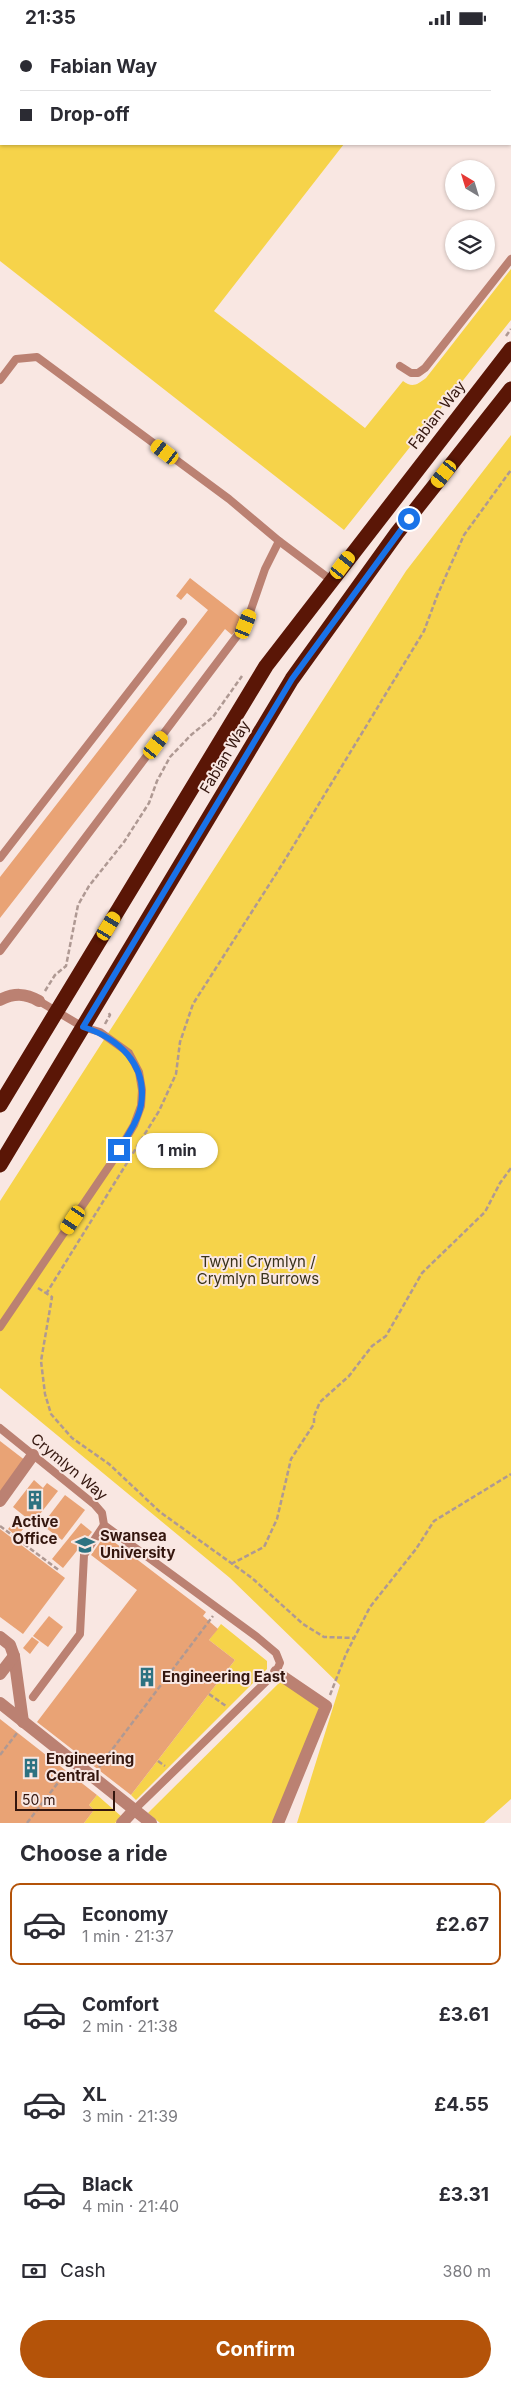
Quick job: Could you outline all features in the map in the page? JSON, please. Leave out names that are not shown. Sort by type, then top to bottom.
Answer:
[{"type":"highway","name":"Fabian Way","points":[[0,1105],[266,666],[511,349]]},
{"type":"highway","name":"Fabian Way","points":[[0,1165],[292,679],[397,533],[511,389]]},
{"type":"street","points":[[0,1000],[12,994],[32,997],[39,1001]]},
{"type":"street","points":[[0,1501],[33,1455]]},
{"type":"street","points":[[0,1637],[10,1645],[14,1656],[27,1725]]},
{"type":"street","points":[[0,1674],[14,1656]]},
{"type":"street","points":[[276,1672],[326,1706],[278,1823]]},
{"type":"street","points":[[0,1703],[151,1823]]},
{"type":"street","points":[[122,1823],[134,1810]]},
{"type":"lane","points":[[400,365],[411,373],[418,373],[425,369],[511,259]]},
{"type":"lane","points":[[0,380],[16,359],[37,357],[229,499],[279,541],[332,580]]},
{"type":"lane","points":[[0,951],[246,624],[265,569],[279,541]]},
{"type":"lane","points":[[0,858],[183,622]]},
{"type":"lane","points":[[0,1327],[112,1162],[134,1125],[141,1106],[142,1090],[139,1072],[129,1053],[100,1032],[83,1027],[39,1001]]},
{"type":"lane","name":"Crymlyn Way","points":[[0,1428],[95,1505],[104,1518],[104,1525],[219,1607],[276,1653],[280,1663],[276,1672]]},
{"type":"lane","points":[[33,1697],[80,1634],[84,1555],[104,1525]]},
{"type":"lane","points":[[134,1810],[276,1672]]},
{"type":"path","points":[[46,1294],[159,1111],[176,1074],[180,1042],[193,1004],[283,863],[424,631],[436,595],[464,535],[511,470]]},
{"type":"path","points":[[100,1032],[110,1015],[107,1007]]},
{"type":"path","points":[[231,1564],[264,1547],[277,1519],[291,1459],[314,1424],[314,1416],[320,1402],[349,1376],[372,1346],[386,1336],[422,1273],[485,1212],[500,1183],[511,1168]]},
{"type":"path","points":[[31,1283],[52,1297],[41,1361],[50,1415],[72,1438],[109,1464],[160,1512],[252,1578],[303,1624],[324,1637],[354,1638]]},
{"type":"path","points":[[326,1706],[354,1638],[370,1607],[416,1549],[434,1521],[511,1474]]},
{"type":"path","points":[[0,1526],[60,1571]]},
{"type":"path","points":[[92,1777],[219,1607]]},
{"type":"path","points":[[209,1693],[234,1713]]},
{"type":"path","points":[[0,1755],[17,1733],[27,1725]]},
{"type":"path","points":[[27,1823],[74,1762]]},
{"type":"green space","points":[[0,145],[343,145],[214,311],[365,428],[403,381],[414,385],[426,378],[511,269],[511,320],[344,530],[0,261]]},
{"type":"green space","name":"Twyni Crymlyn / Crymlyn Burrows","points":[[511,435],[511,1799],[484,1823],[297,1823],[340,1685],[230,1578],[0,1388],[0,1201],[406,571]]},
{"type":"green space","points":[[221,1624],[267,1661],[267,1669],[136,1800],[131,1795],[235,1660],[209,1640]]},
{"type":"green space","points":[[281,1681],[320,1709],[274,1823],[160,1823],[148,1813]]},
{"type":"green space","points":[[97,1795],[122,1817],[115,1823],[84,1823],[94,1810],[89,1805]]},
{"type":"building","points":[[190,578],[244,620],[232,635],[225,629],[0,918],[0,877],[208,610],[187,593],[181,600],[176,596]]},
{"type":"building","points":[[0,1441],[26,1461],[0,1494]]},
{"type":"building","name":"Active Office","points":[[34,1480],[43,1488],[47,1483],[58,1491],[33,1523],[13,1507]]},
{"type":"building","points":[[65,1495],[85,1510],[62,1540],[42,1525]]},
{"type":"building","points":[[14,1522],[23,1529],[17,1537],[8,1529]]},
{"type":"building","points":[[81,1523],[92,1532],[63,1568],[52,1559]]},
{"type":"building","points":[[0,1529],[65,1578],[23,1634],[0,1617]]},
{"type":"building","name":"Engineering East","points":[[105,1535],[206,1612],[203,1616],[218,1629],[209,1640],[235,1660],[131,1795],[37,1722],[137,1590],[91,1555]]},
{"type":"building","points":[[49,1616],[63,1627],[48,1647],[33,1636]]},
{"type":"building","points":[[32,1637],[39,1642],[30,1654],[23,1648]]},
{"type":"building","name":"Engineering Central","points":[[0,1719],[97,1795],[89,1805],[94,1810],[84,1823],[0,1823]]},
{"type":"place","name":"Active Office","points":[[35,1500]]},
{"type":"place","name":"Swansea University","points":[[85,1545]]},
{"type":"place","name":"Engineering East","points":[[147,1677]]},
{"type":"place","name":"Engineering Central","points":[[31,1768]]},
{"type":"route","points":[[119,1150],[134,1125],[141,1106],[142,1090],[139,1072],[129,1053],[113,1040],[100,1032],[83,1027],[292,679],[409,519]]}]
